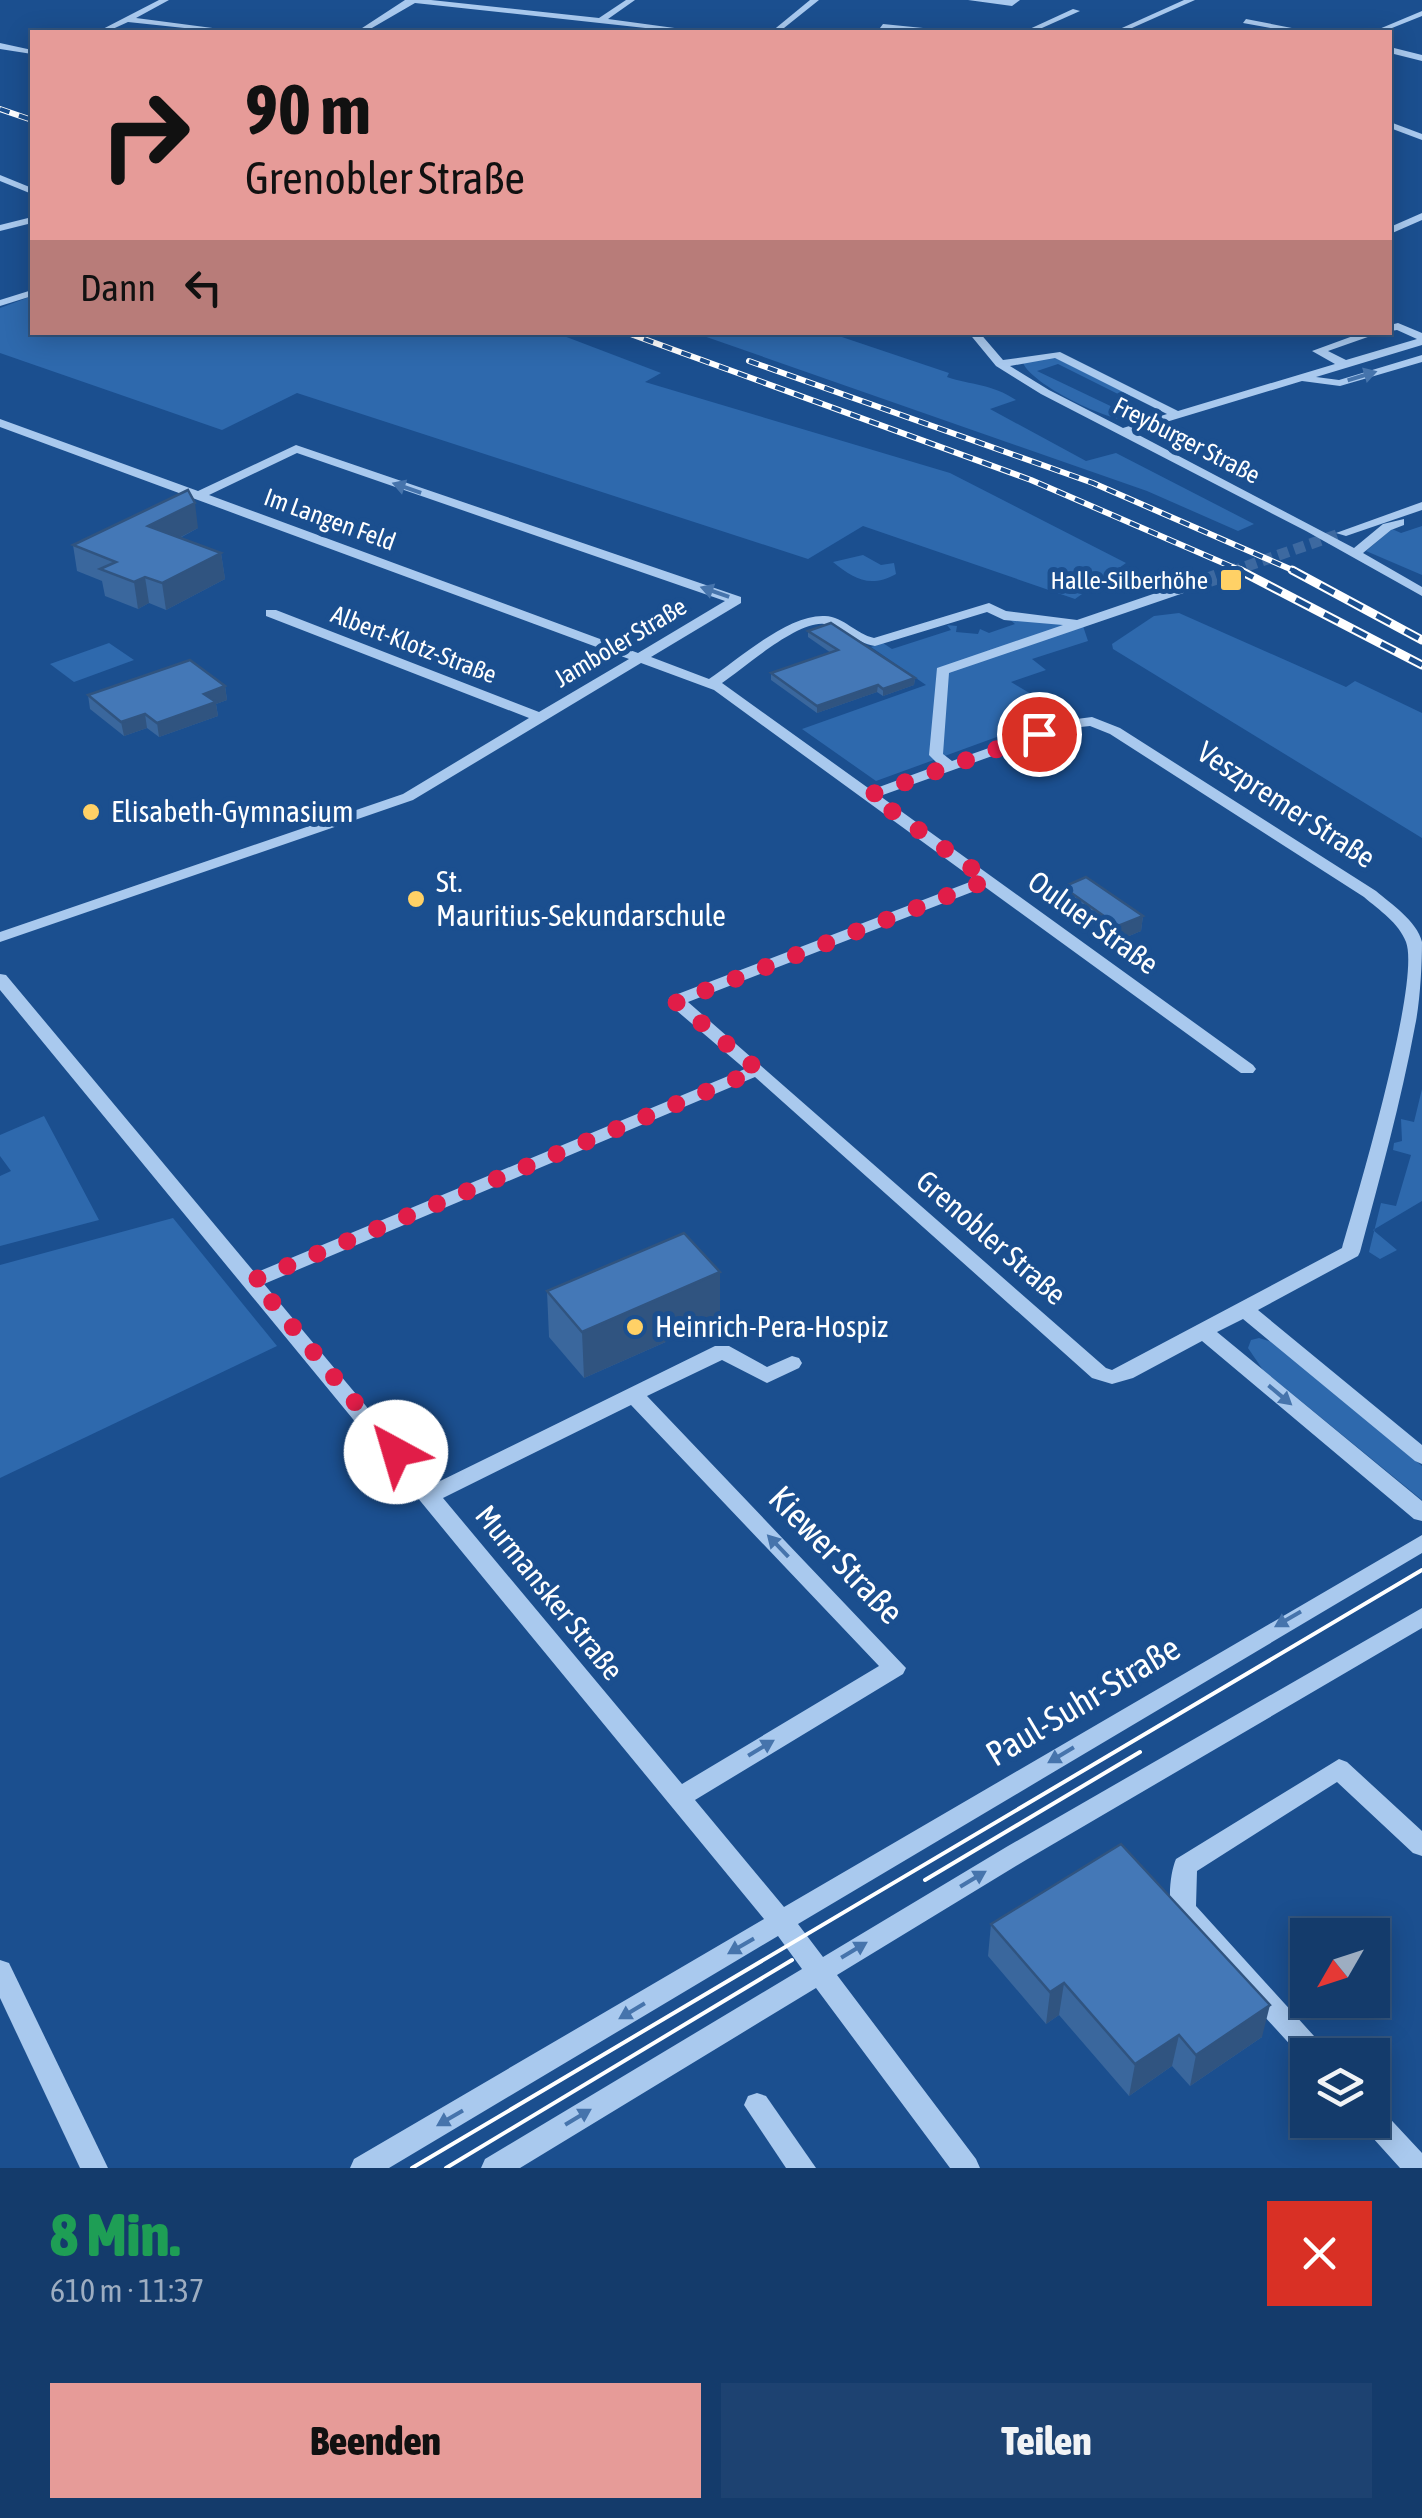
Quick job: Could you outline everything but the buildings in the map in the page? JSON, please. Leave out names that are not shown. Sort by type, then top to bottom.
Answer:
[{"type":"street","points":[[106,30],[165,0]]},
{"type":"street","points":[[363,30],[412,0],[600,27],[614,23],[681,30]]},
{"type":"street","points":[[600,27],[631,0]]},
{"type":"street","points":[[778,30],[816,0]]},
{"type":"street","points":[[972,0],[1011,5]]},
{"type":"street","points":[[1123,30],[1192,0]]},
{"type":"street","points":[[1032,30],[1076,12]]},
{"type":"street","points":[[1381,30],[1422,13]]},
{"type":"street","points":[[128,20],[220,30]]},
{"type":"street","points":[[1246,22],[1291,30]]},
{"type":"street","points":[[883,26],[922,30]]},
{"type":"street","points":[[0,46],[30,52]]},
{"type":"street","points":[[1392,50],[1422,58]]},
{"type":"street","points":[[1392,126],[1422,137]]},
{"type":"street","points":[[0,178],[30,189]]},
{"type":"street","points":[[1392,230],[1422,216]]},
{"type":"street","points":[[0,228],[30,220]]},
{"type":"street","points":[[0,303],[30,294]]},
{"type":"street","points":[[1392,328],[1398,326],[1422,339]]},
{"type":"street","name":"Freyburger Straße","points":[[976,335],[1000,364],[1422,592]]},
{"type":"street","points":[[1345,364],[1318,351],[1368,335]]},
{"type":"street","points":[[1121,432],[1422,339]]},
{"type":"street","name":"Freyburger Straße","points":[[1000,364],[1056,354],[1177,414]]},
{"type":"street","points":[[1301,378],[1340,383],[1422,358]]},
{"type":"street","name":"Im Langen Feld","points":[[0,422],[644,658]]},
{"type":"street","name":"Jamboler Straße","points":[[0,938],[408,797],[736,600],[296,449],[200,496]]},
{"type":"street","points":[[1342,533],[1422,506]]},
{"type":"street","points":[[1356,553],[1387,527],[1422,515]]},
{"type":"street","name":"Freyburger Straße","points":[[1356,553],[1422,579]]},
{"type":"street","points":[[950,767],[936,756],[942,670],[1202,582]]},
{"type":"street","name":"Albert-Klotz-Straße","points":[[271,613],[542,718]]},
{"type":"street","points":[[1034,639],[1008,615],[1083,622]]},
{"type":"street","points":[[711,684],[806,624],[832,622],[861,640],[874,642],[952,620]]},
{"type":"street","name":"Ouluer Straße","points":[[644,658],[740,699],[1247,1069]]},
{"type":"street","name":"Veszpremer Straße","points":[[870,795],[1069,724],[1102,724],[1370,894],[1399,920],[1415,944],[1420,969],[1412,1019],[1351,1252],[1205,1332]]},
{"type":"street","name":"Grenobler Straße","points":[[988,880],[676,1002],[1099,1373],[1112,1377],[1126,1373],[1205,1332]]},
{"type":"street","name":"Murmansker Straße","points":[[0,979],[254,1280],[782,1922]]},
{"type":"street","points":[[254,1280],[758,1070]]},
{"type":"street","points":[[1246,1311],[1422,1456]]},
{"type":"street","points":[[1205,1332],[1422,1513]]},
{"type":"street","points":[[430,1495],[722,1351],[767,1376],[792,1364]]},
{"type":"street","name":"Kiewer Straße","points":[[634,1395],[895,1668],[678,1798]]},
{"type":"street","name":"Paul-Suhr-Straße","points":[[364,2168],[1422,1543]]},
{"type":"street","points":[[495,2168],[820,1971],[1422,1617]]},
{"type":"street","points":[[1300,2038],[1183,1910],[1185,1866],[1339,1769],[1422,1846]]},
{"type":"street","points":[[782,1922],[966,2168]]},
{"type":"street","points":[[0,1971],[94,2168]]},
{"type":"street","points":[[757,2105],[802,2168]]},
{"type":"street","points":[[1390,2138],[1418,2168]]},
{"type":"shaded area","points":[[30,297],[30,335],[561,335],[661,373],[645,382],[950,473],[1126,563],[1075,599],[863,526],[808,559],[297,393],[222,430],[0,353],[0,308]]},
{"type":"shaded area","points":[[701,335],[836,335],[949,373],[947,377],[990,388],[1016,400],[990,409],[1086,461],[1116,453],[1254,524],[1238,531],[1147,491]]},
{"type":"shaded area","points":[[1054,357],[1133,396],[1126,398],[1058,364],[1037,371],[1142,421],[1114,418],[1077,403],[1042,383],[1023,363]]},
{"type":"shaded area","points":[[1422,526],[1422,575],[1366,551],[1392,529],[1401,533]]},
{"type":"shaded area","points":[[863,555],[881,565],[894,563],[896,574],[878,581],[862,580],[833,562]]},
{"type":"shaded area","points":[[1179,613],[1346,687],[1355,681],[1422,713],[1422,838],[1113,649],[1112,644],[1154,616]]},
{"type":"shaded area","points":[[1009,619],[1082,623],[1088,641],[1032,659],[1046,670],[1011,682],[1063,713],[876,781],[802,729],[926,685],[871,647],[883,643],[892,649],[951,630],[947,625],[957,626],[956,632],[978,634],[980,629],[989,633],[1015,624]]},
{"type":"shaded area","points":[[109,643],[134,660],[74,682],[50,664]]},
{"type":"shaded area","points":[[1422,1089],[1422,1201],[1375,1229],[1381,1203],[1396,1206],[1411,1155],[1393,1150],[1394,1143],[1402,1141],[1401,1119],[1414,1122]]},
{"type":"shaded area","points":[[44,1116],[99,1220],[0,1246],[0,1176],[11,1171],[0,1156],[0,1135]]},
{"type":"shaded area","points":[[173,1218],[277,1346],[0,1478],[0,1265]]},
{"type":"shaded area","points":[[1374,1231],[1397,1250],[1380,1259],[1369,1252]]},
{"type":"shaded area","points":[[1251,1340],[1272,1342],[1422,1466],[1422,1500],[1263,1370],[1248,1348]]},
{"type":"tunnel","points":[[1230,572],[1342,533]]},
{"type":"tunnel","points":[[1202,582],[1237,570]]},
{"type":"tram line","points":[[412,2168],[1422,1570]]},
{"type":"tram line","points":[[925,1880],[1140,1752]]},
{"type":"tram line","points":[[446,2168],[792,1960]]},
{"type":"railway","points":[[0,109],[30,119]]},
{"type":"railway","points":[[633,335],[1031,480],[1244,572]]},
{"type":"railway","points":[[749,361],[1093,483],[1297,572]]},
{"type":"railway","points":[[1239,570],[1422,665]]},
{"type":"railway","points":[[1292,570],[1422,640]]},
{"type":"place","name":"Halle-Silberhöhe","points":[[1231,580]]},
{"type":"place","name":"Elisabeth-Gymnasium","points":[[91,812]]},
{"type":"place","name":"St. Mauritius-Sekundarschule","points":[[416,899]]},
{"type":"place","name":"Heinrich-Pera-Hospiz","points":[[635,1327]]},
{"type":"route","points":[[396,1452],[254,1280],[758,1070],[676,1002],[988,880],[870,795],[1039,734]]}]
